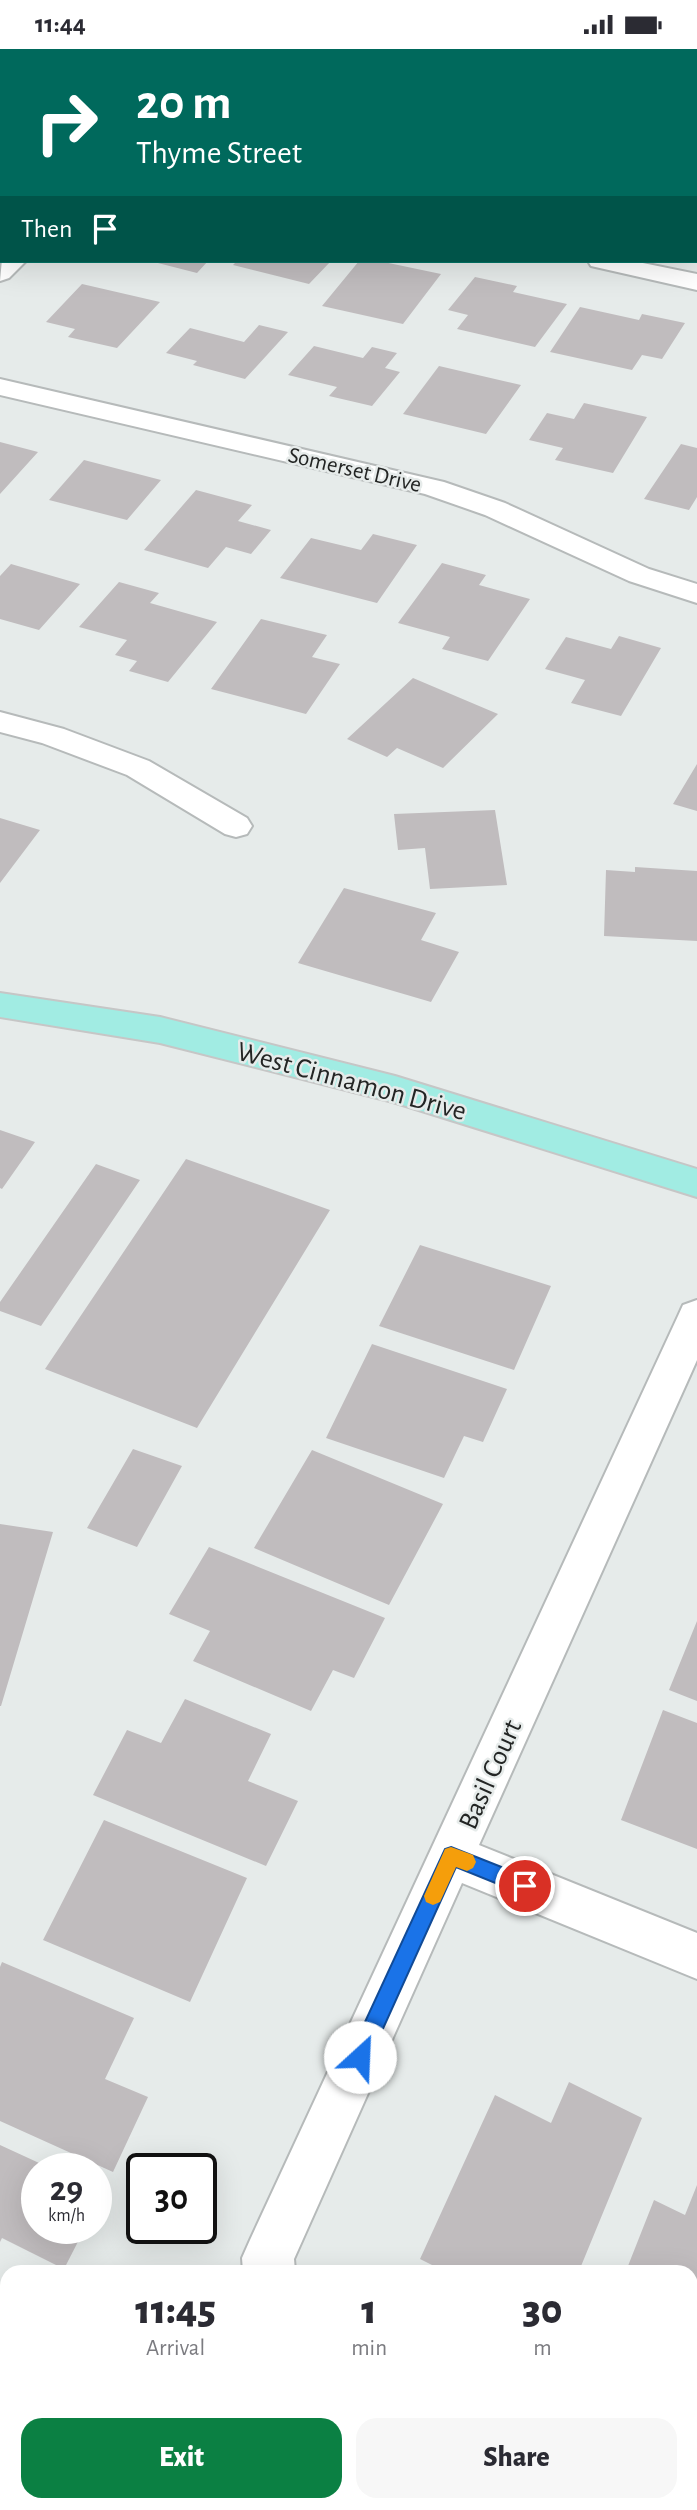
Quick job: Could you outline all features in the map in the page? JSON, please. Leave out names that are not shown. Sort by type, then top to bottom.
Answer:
[{"type":"main road","name":"West Cinnamon Drive","points":[[0,1005],[160,1030],[396,1089],[697,1183]]},
{"type":"street","points":[[609,263],[697,282]]},
{"type":"street","name":"Somerset Drive","points":[[0,387],[434,488],[495,509],[639,575],[697,594]]},
{"type":"street","points":[[0,722],[73,742],[138,768],[236,826]]},
{"type":"street","name":"Basil Court","points":[[269,2265],[268,2258],[697,1315]]},
{"type":"street","points":[[451,1856],[697,1956]]},
{"type":"building","points":[[158,263],[206,263],[197,273]]},
{"type":"building","points":[[235,263],[329,263],[309,284],[233,265]]},
{"type":"building","points":[[357,263],[389,263],[441,274],[403,324],[322,306]]},
{"type":"building","points":[[475,277],[517,286],[513,292],[567,304],[535,347],[457,329],[468,315],[448,310]]},
{"type":"building","points":[[82,284],[160,302],[117,348],[68,337],[75,329],[46,322]]},
{"type":"building","points":[[580,307],[639,320],[642,314],[685,323],[662,359],[642,355],[632,370],[550,352]]},
{"type":"building","points":[[259,325],[288,332],[245,379],[193,365],[197,361],[166,353],[190,328],[244,342]]},
{"type":"building","points":[[314,346],[363,358],[372,347],[397,353],[385,368],[400,372],[372,406],[329,396],[337,387],[288,375]]},
{"type":"building","points":[[439,366],[521,385],[486,434],[403,414]]},
{"type":"building","points":[[584,403],[647,417],[613,473],[555,460],[563,448],[529,440],[547,413],[574,419]]},
{"type":"building","points":[[0,442],[38,452],[0,494]]},
{"type":"building","points":[[681,444],[697,448],[697,497],[689,510],[644,499]]},
{"type":"building","points":[[84,460],[161,480],[127,520],[49,500]]},
{"type":"building","points":[[196,490],[252,505],[238,521],[271,530],[251,554],[226,547],[208,568],[144,550]]},
{"type":"building","points":[[373,534],[417,545],[377,603],[280,578],[311,538],[361,550]]},
{"type":"building","points":[[442,563],[486,575],[479,585],[530,599],[488,661],[442,649],[450,637],[398,623]]},
{"type":"building","points":[[11,564],[80,584],[39,630],[0,619],[0,576]]},
{"type":"building","points":[[119,582],[159,593],[150,603],[217,622],[168,682],[129,671],[137,661],[115,655],[127,640],[79,627]]},
{"type":"building","points":[[261,619],[327,635],[312,657],[340,664],[306,714],[211,689]]},
{"type":"building","points":[[619,636],[661,648],[621,716],[571,703],[585,680],[545,669],[566,637],[611,649]]},
{"type":"building","points":[[413,678],[498,714],[443,768],[397,748],[387,757],[347,739]]},
{"type":"building","points":[[697,764],[697,811],[673,804]]},
{"type":"building","points":[[495,810],[507,885],[430,889],[425,848],[398,850],[394,814]]},
{"type":"building","points":[[0,818],[40,830],[0,883]]},
{"type":"building","points":[[635,867],[697,871],[697,941],[604,936],[606,870],[635,872]]},
{"type":"building","points":[[344,888],[436,913],[421,940],[459,952],[431,1002],[298,963]]},
{"type":"building","points":[[0,1130],[35,1142],[2,1189],[0,1188]]},
{"type":"building","points":[[186,1159],[330,1210],[197,1428],[45,1369]]},
{"type":"building","points":[[96,1164],[140,1180],[41,1326],[0,1311],[0,1302]]},
{"type":"building","points":[[420,1245],[551,1286],[514,1370],[379,1326]]},
{"type":"building","points":[[372,1344],[507,1389],[483,1442],[464,1436],[444,1478],[326,1438]]},
{"type":"building","points":[[133,1449],[182,1466],[137,1547],[87,1528]]},
{"type":"building","points":[[312,1450],[443,1504],[389,1605],[254,1548]]},
{"type":"building","points":[[0,1524],[53,1532],[1,1706],[0,1706]]},
{"type":"building","points":[[209,1547],[385,1618],[354,1678],[333,1670],[311,1711],[193,1661],[210,1631],[169,1614]]},
{"type":"building","points":[[697,1621],[697,1701],[669,1690]]},
{"type":"building","points":[[185,1699],[271,1734],[248,1781],[298,1801],[266,1866],[93,1795],[127,1730],[161,1743]]},
{"type":"building","points":[[663,1710],[697,1723],[697,1849],[621,1820]]},
{"type":"building","points":[[104,1820],[247,1878],[190,2002],[43,1940]]},
{"type":"building","points":[[2,1962],[134,2018],[105,2079],[148,2097],[113,2172],[112,2153],[71,2153],[0,2121]]},
{"type":"building","points":[[569,2082],[642,2118],[581,2265],[432,2265],[420,2259],[495,2095],[551,2123]]},
{"type":"building","points":[[0,2145],[21,2155],[21,2244],[77,2244],[66,2265],[56,2265],[2,2238],[0,2242]]},
{"type":"building","points":[[697,2185],[697,2265],[628,2265],[654,2200],[685,2215]]},
{"type":"slow traffic","points":[[433,1896],[451,1856],[467,1862]]},
{"type":"route","points":[[360,2057],[451,1856],[525,1886]]}]
